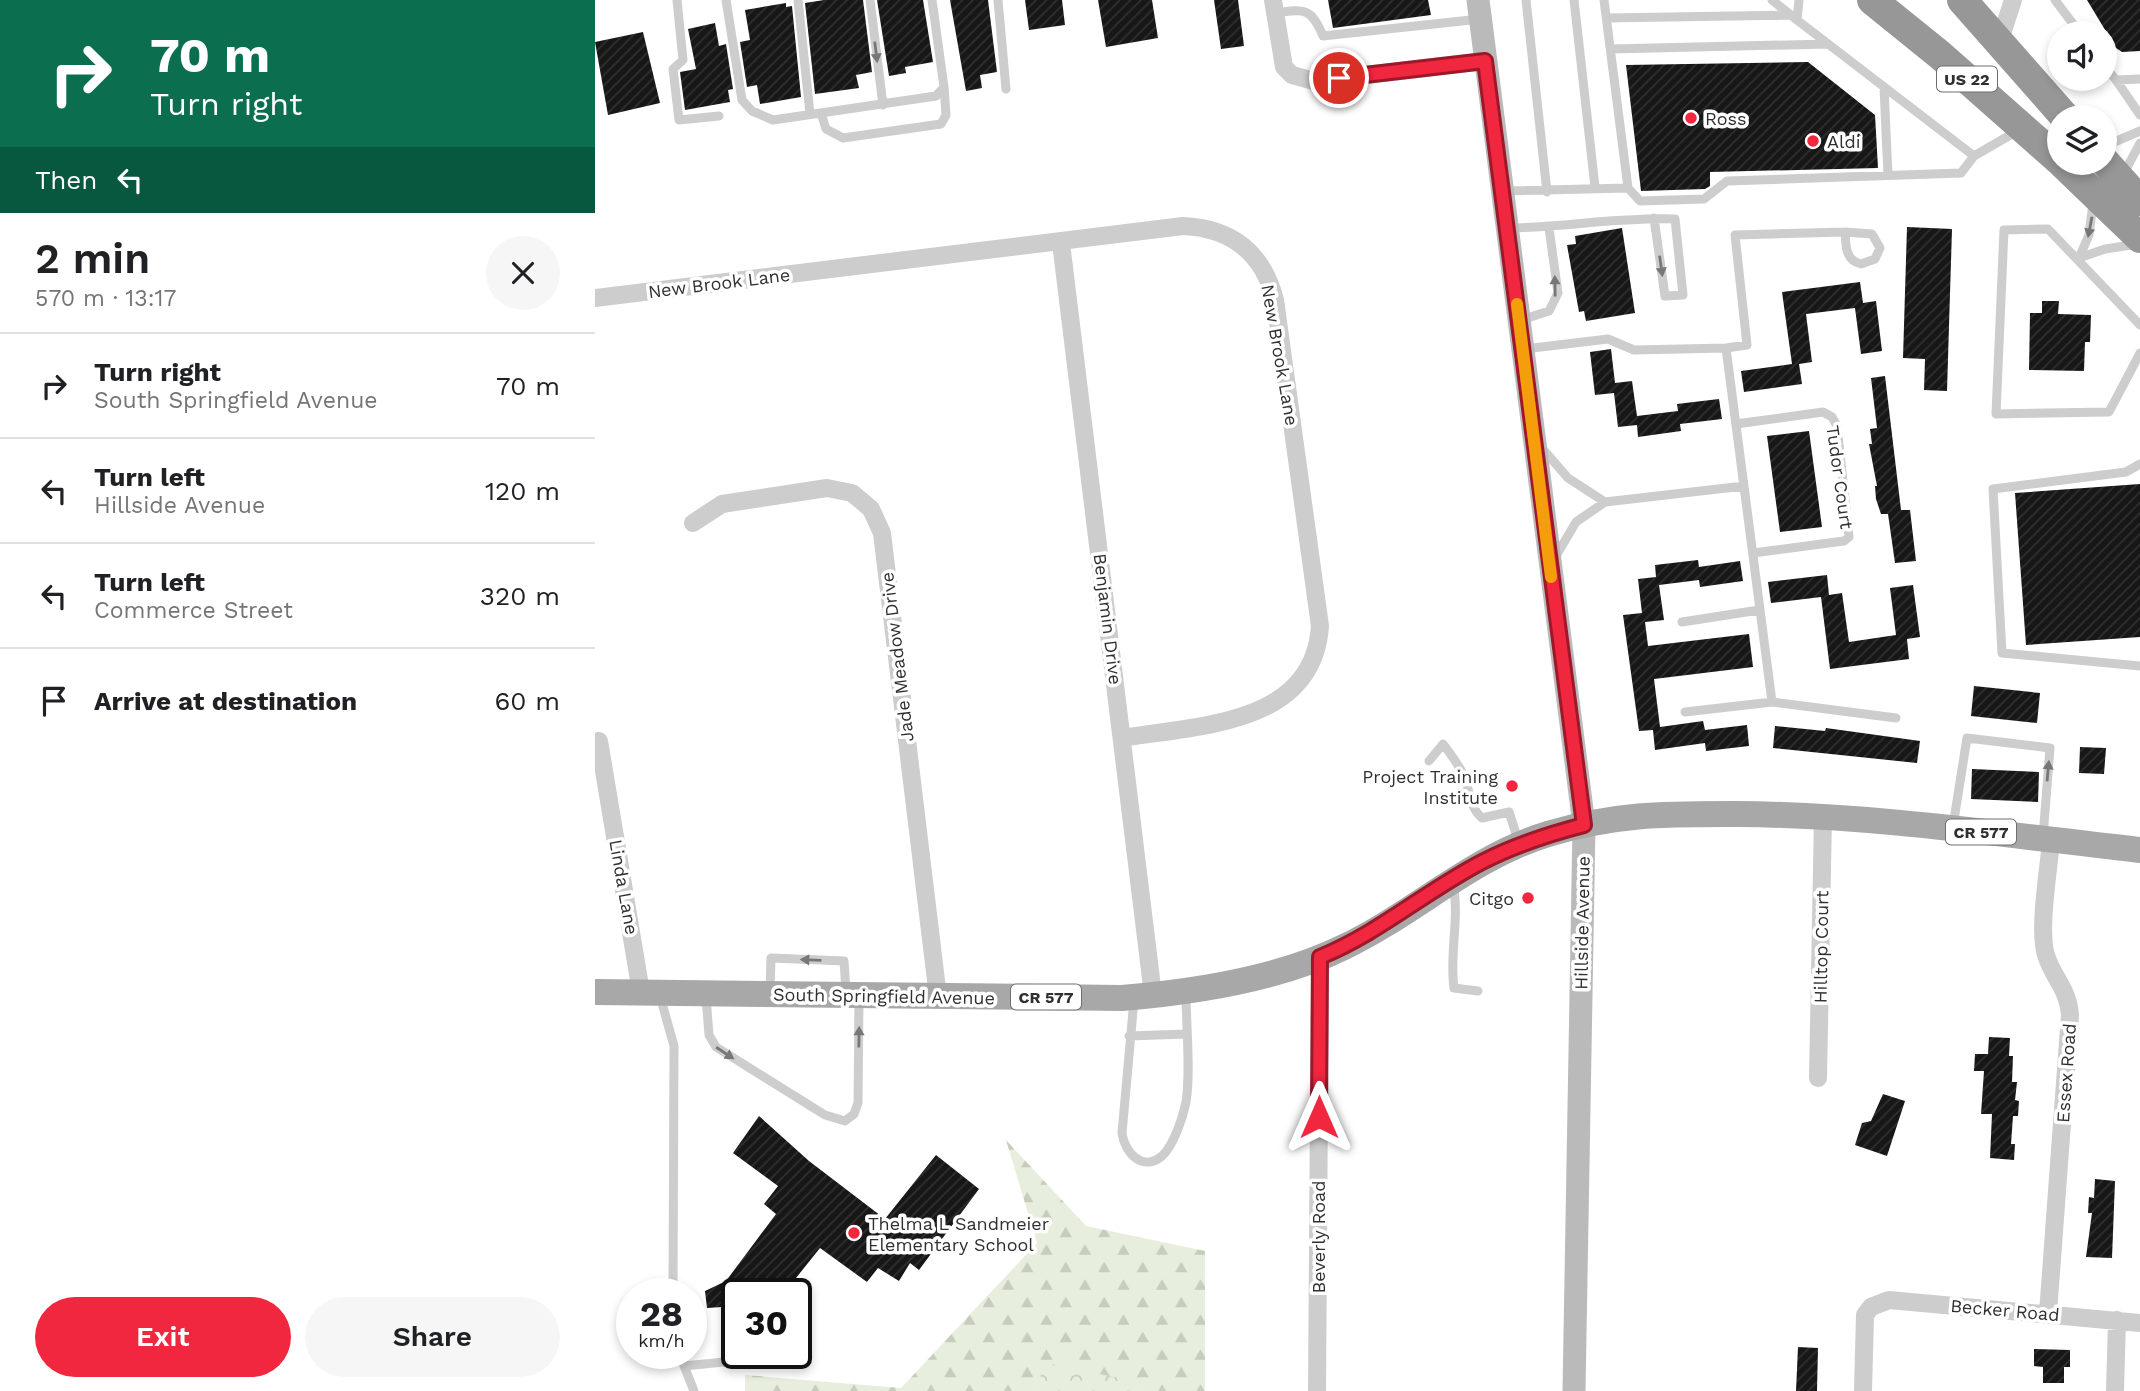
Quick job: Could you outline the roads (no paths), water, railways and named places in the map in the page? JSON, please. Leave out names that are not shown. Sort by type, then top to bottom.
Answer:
[{"type":"highway","name":"US 22","points":[[1871,0],[1970,81],[2047,149]]},
{"type":"highway","points":[[1896,0],[1970,81]]},
{"type":"highway","name":"US 22","points":[[1962,0],[2054,105]]},
{"type":"highway","name":"US 22","points":[[2074,175],[2140,238]]},
{"type":"main road","name":"South Springfield Avenue","points":[[595,992],[938,997],[1144,996],[1186,992],[1320,957],[1399,916],[1452,879],[1520,845],[1616,817],[1654,814],[1822,816],[2140,850]]},
{"type":"street","points":[[1999,43],[2013,0]]},
{"type":"street","points":[[1274,7],[1284,67],[1301,79],[1314,81],[1485,61]]},
{"type":"street","name":"Hillside Avenue","points":[[1479,9],[1584,825],[1574,1391]]},
{"type":"street","name":"New Brook Lane","points":[[595,298],[1183,226],[1203,227],[1234,238],[1260,264],[1270,281],[1275,300],[1320,626],[1315,654],[1306,673],[1276,703],[1237,718],[1123,738]]},
{"type":"street","name":"Benjamin Drive","points":[[1061,243],[1123,738],[1144,996]]},
{"type":"street","name":"Jade Meadow Drive","points":[[693,523],[722,504],[827,488],[852,494],[871,509],[882,533],[938,997]]},
{"type":"street","name":"Linda Lane","points":[[599,741],[650,992]]},
{"type":"street","name":"Hilltop Court","points":[[1818,1078],[1822,816]]},
{"type":"street","name":"Essex Road","points":[[2047,839],[2043,938],[2046,956],[2069,998],[2070,1015],[2048,1313]]},
{"type":"street","name":"Beverly Road","points":[[1317,1391],[1320,957]]},
{"type":"street","name":"Becker Road","points":[[1863,1391],[1865,1315],[1871,1307],[1889,1300],[2140,1323]]},
{"type":"street","points":[[2115,1391],[2117,1321]]},
{"type":"lane","points":[[677,0],[683,60],[673,69],[679,120],[719,116]]},
{"type":"lane","points":[[726,0],[742,100],[752,111],[773,120],[936,96],[944,87]]},
{"type":"lane","points":[[798,0],[810,114]]},
{"type":"lane","points":[[870,0],[883,105]]},
{"type":"lane","points":[[821,113],[826,129],[843,138],[941,124],[946,115],[944,87],[932,0]]},
{"type":"lane","points":[[998,0],[1006,89]]},
{"type":"lane","points":[[1526,0],[1547,192]]},
{"type":"lane","points":[[1574,0],[1595,187]]},
{"type":"lane","points":[[1604,0],[1628,188],[1640,201],[1704,199],[1727,181],[1961,173],[1974,156],[2023,127]]},
{"type":"lane","points":[[1772,0],[1974,156]]},
{"type":"lane","points":[[1794,18],[1799,0]]},
{"type":"lane","points":[[2055,0],[2071,21]]},
{"type":"lane","points":[[1274,7],[1302,10],[1316,18],[1323,36],[1479,9]]},
{"type":"lane","points":[[1607,19],[1794,18]]},
{"type":"lane","points":[[1611,49],[1828,44]]},
{"type":"lane","points":[[2117,80],[2140,79]]},
{"type":"lane","points":[[2117,81],[2140,115]]},
{"type":"lane","points":[[1884,88],[1888,175]]},
{"type":"lane","points":[[2117,141],[2140,131]]},
{"type":"lane","points":[[2122,181],[2140,143]]},
{"type":"lane","points":[[1502,191],[1628,188]]},
{"type":"lane","points":[[2079,258],[2089,234],[2094,194]]},
{"type":"lane","points":[[1507,229],[1549,228],[1654,218],[1675,219],[1683,295],[1665,296],[1654,218]]},
{"type":"lane","points":[[1519,320],[1549,311],[1558,293],[1549,228]]},
{"type":"lane","points":[[2140,325],[2079,258],[2048,229],[2004,230],[1996,414],[2109,412],[2140,353]]},
{"type":"lane","points":[[1523,349],[1608,339],[1634,350],[1747,345],[1735,235],[1845,232],[1872,234],[1880,248],[1875,259],[1861,264],[1852,260],[1847,251],[1845,232]]},
{"type":"lane","points":[[2079,258],[2105,249],[2140,244]]},
{"type":"lane","points":[[1726,348],[1772,702]]},
{"type":"lane","name":"Tudor Court","points":[[1736,424],[1823,412],[1832,417],[1837,426],[1849,537],[1844,541],[1753,553]]},
{"type":"lane","points":[[1533,435],[1568,478],[1605,502]]},
{"type":"lane","points":[[2140,464],[2126,472],[1993,489],[2002,653],[2140,666]]},
{"type":"lane","points":[[1550,570],[1566,536],[1576,522],[1605,502],[1744,486]]},
{"type":"lane","points":[[1682,622],[1759,610]]},
{"type":"lane","points":[[1685,712],[1772,702],[1896,718]]},
{"type":"lane","points":[[1953,828],[1967,738],[2050,748],[2047,839]]},
{"type":"lane","points":[[1429,761],[1443,744],[1464,774],[1468,797],[1475,812],[1482,818],[1509,812],[1520,845]]},
{"type":"lane","points":[[1452,879],[1457,903],[1453,945],[1454,988],[1478,991]]},
{"type":"lane","points":[[705,992],[709,1035],[716,1047],[825,1115],[845,1121],[854,1114],[858,1103],[853,996],[844,961],[772,958],[770,994]]},
{"type":"lane","points":[[650,992],[674,1046],[673,1278]]},
{"type":"lane","points":[[1144,996],[1129,1036],[1123,1146],[1137,1160],[1149,1161],[1161,1157],[1168,1147],[1186,1101],[1186,992]]},
{"type":"lane","points":[[1129,1036],[1186,1034]]},
{"type":"lane","points":[[685,1369],[694,1391]]},
{"type":"place","name":"Ross","points":[[1691,118]]},
{"type":"place","name":"Aldi","points":[[1813,141]]},
{"type":"place","name":"Project Training Institute","points":[[1512,786]]},
{"type":"place","name":"Citgo","points":[[1528,898]]},
{"type":"place","name":"Thelma L Sandmeier Elementary School","points":[[854,1233]]}]
